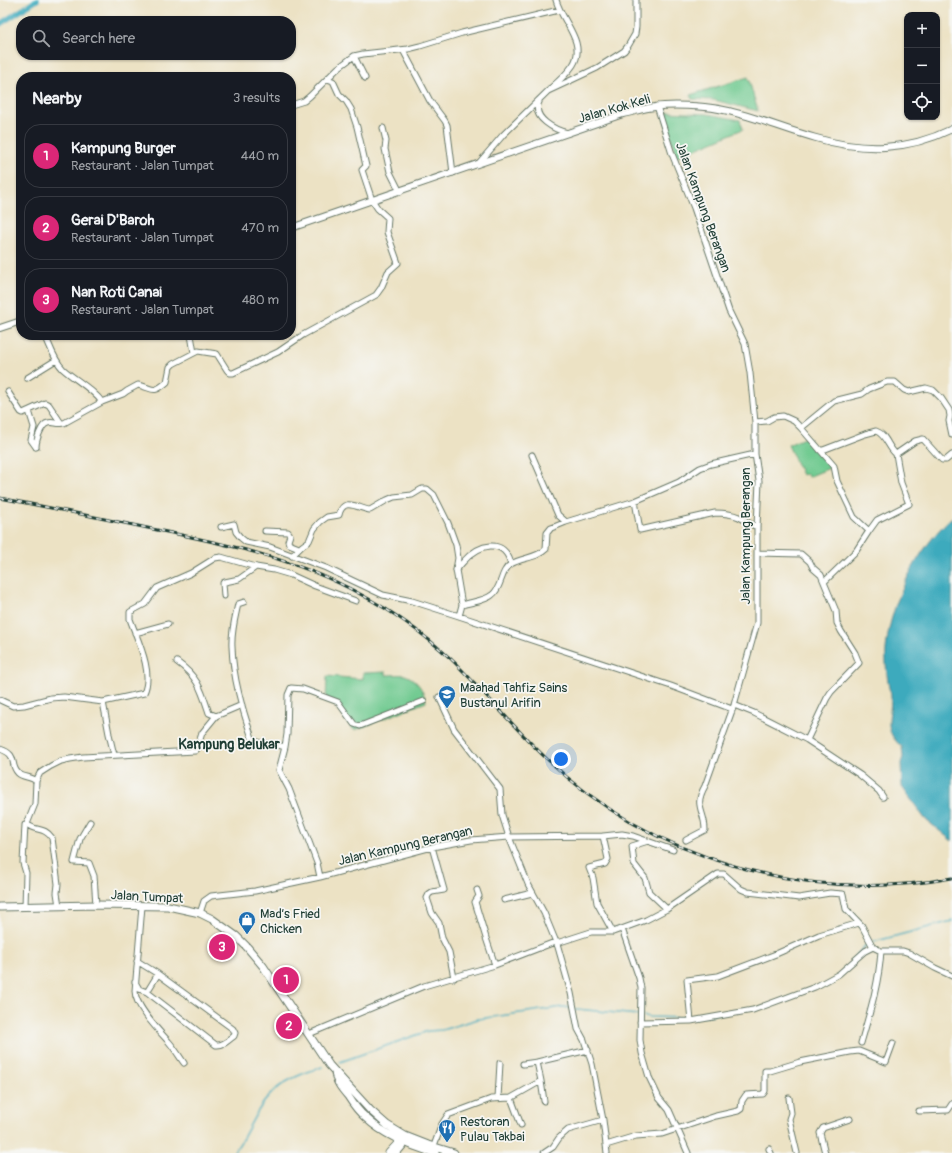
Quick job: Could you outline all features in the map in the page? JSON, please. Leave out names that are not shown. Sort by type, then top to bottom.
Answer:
[{"type":"main road","name":"Jalan Tumpat","points":[[0,907],[96,905],[142,906],[175,907],[200,913],[224,927],[247,947],[263,966],[335,1072],[336,1080],[366,1118],[422,1149],[455,1153]]},
{"type":"main road","points":[[387,1129],[435,1143],[455,1153]]},
{"type":"main road","points":[[387,1129],[390,1142],[388,1153]]},
{"type":"main road","points":[[388,1153],[405,1139]]},
{"type":"main road","points":[[396,1153],[405,1139]]},
{"type":"main road","points":[[396,1153],[422,1149]]},
{"type":"street","points":[[478,164],[503,134],[567,72],[573,65],[578,55],[578,46],[559,10],[556,0]]},
{"type":"street","points":[[548,91],[597,68],[624,51],[635,34],[636,0]]},
{"type":"street","points":[[296,103],[304,101],[338,68],[354,56],[403,50],[468,31],[559,10]]},
{"type":"street","points":[[403,50],[430,101],[445,120],[453,173]]},
{"type":"street","points":[[354,56],[365,78]]},
{"type":"street","points":[[29,410],[34,427],[31,440],[36,447],[36,442],[44,424],[48,422],[58,425],[64,424],[102,402],[124,394],[127,390],[138,385],[150,390],[157,389],[167,382],[170,367],[173,364],[194,353],[201,351],[217,354],[227,370],[230,373],[233,373],[278,352],[304,335],[376,295],[388,272],[398,263],[387,232],[388,218],[378,209],[372,200],[362,170],[366,166],[365,160],[351,109],[339,94],[334,81],[326,79]]},
{"type":"street","points":[[540,99],[537,106],[537,113],[542,120],[552,127],[568,133]]},
{"type":"street","name":"Jalan Kok Keli","points":[[296,226],[400,192],[623,114],[657,106],[719,109],[760,120],[815,138],[851,146],[876,148],[927,140],[952,129]]},
{"type":"street","name":"Jalan Kampung Berangan","points":[[657,106],[672,154],[694,208],[729,311],[745,344],[750,373],[755,422],[755,454],[759,481],[756,527],[757,623],[733,707],[705,786],[700,796],[699,801],[705,823],[705,830],[686,840]]},
{"type":"street","points":[[383,128],[386,141],[385,149],[390,172],[400,192]]},
{"type":"street","points":[[0,328],[16,322]]},
{"type":"street","points":[[47,340],[56,360],[63,368],[96,395],[102,402]]},
{"type":"street","points":[[192,340],[194,353]]},
{"type":"street","points":[[27,378],[56,360]]},
{"type":"street","points":[[801,428],[834,401],[862,394],[869,389],[887,382],[895,382],[904,390],[909,392],[926,388],[933,390],[941,398],[949,410],[951,416],[949,421],[952,435]]},
{"type":"street","points":[[8,392],[21,412],[23,413],[45,403],[49,405],[64,424]]},
{"type":"street","points":[[755,422],[767,421],[774,417],[783,416],[801,428],[834,466],[837,481],[854,517],[869,531]]},
{"type":"street","points":[[820,450],[876,431],[882,434],[888,445],[896,454],[901,483],[909,504],[877,520],[856,551],[824,582]]},
{"type":"street","points":[[896,454],[915,441],[923,439],[942,460],[946,460],[952,455]]},
{"type":"street","points":[[462,605],[490,597],[496,590],[502,575],[511,564],[537,556],[543,552],[546,549],[546,537],[549,530],[566,522],[635,501],[679,482],[700,468],[755,454]]},
{"type":"street","points":[[532,455],[558,515],[566,522]]},
{"type":"street","points":[[292,556],[299,548],[309,541],[312,532],[317,526],[326,518],[339,516],[340,509],[345,506],[354,505],[370,510],[394,497],[412,495],[422,489],[427,489],[434,495],[455,540],[458,558],[456,570],[462,605],[459,616]]},
{"type":"street","points":[[635,501],[640,530],[715,513],[738,517],[756,527]]},
{"type":"street","points":[[221,527],[234,524],[236,532],[246,542],[270,547],[326,568],[383,595],[412,601],[754,713],[807,740],[860,775],[879,791],[883,797]]},
{"type":"street","points":[[265,531],[288,532],[290,536],[288,542],[299,548]]},
{"type":"street","points":[[456,570],[472,554],[484,547],[489,546],[497,546],[501,548],[509,556],[511,564]]},
{"type":"street","points":[[757,553],[801,554],[810,562],[813,568],[821,575],[836,611],[841,631],[855,653],[858,663],[831,692],[807,740]]},
{"type":"street","points":[[1,702],[13,706],[24,705],[51,698],[64,697],[103,702],[144,693],[146,689],[146,664],[130,619],[130,612],[145,604],[157,588],[191,573],[215,558],[221,557],[292,575],[315,586],[356,601]]},
{"type":"street","points":[[224,596],[223,583],[240,579],[256,567]]},
{"type":"street","points":[[244,602],[238,604],[233,628],[232,646],[234,674],[242,705],[252,738],[254,740],[260,744],[278,744],[285,747]]},
{"type":"street","points":[[135,633],[168,624]]},
{"type":"street","points":[[176,662],[194,675],[200,686],[209,713],[216,716]]},
{"type":"street","points":[[320,877],[317,863],[289,789],[279,770],[285,747],[288,695],[291,688],[303,688],[338,702],[354,724],[360,726],[424,701]]},
{"type":"street","points":[[439,697],[454,729],[500,789],[502,815],[509,837],[532,893],[544,913],[565,969],[578,1029],[588,1050],[592,1064],[603,1120],[607,1153]]},
{"type":"street","points":[[103,702],[114,755]]},
{"type":"street","points":[[59,906],[57,893],[58,884],[52,838],[49,833],[30,827],[26,824],[35,804],[36,781],[40,773],[61,761],[70,758],[195,751],[202,733],[216,716],[242,705]]},
{"type":"street","points":[[0,749],[7,751],[12,756],[16,770],[19,774],[36,781]]},
{"type":"street","points":[[90,822],[80,839],[74,862],[89,863],[94,876],[96,905]]},
{"type":"street","points":[[25,826],[23,863],[26,873],[25,906]]},
{"type":"street","name":"Jalan Kampung Berangan","points":[[200,913],[204,901],[211,896],[255,891],[320,877],[432,848],[471,840],[509,837],[602,836],[628,834],[673,850]]},
{"type":"street","points":[[602,836],[608,859],[605,864],[589,868],[593,878],[597,903],[613,932]]},
{"type":"street","points":[[648,841],[632,846],[634,864],[645,878],[649,892],[667,909]]},
{"type":"street","points":[[432,848],[444,890],[432,892],[427,898],[432,913],[439,924],[442,938],[452,964],[454,978]]},
{"type":"street","points":[[309,1034],[424,986],[495,965],[555,942],[560,942],[591,932],[613,932],[646,920],[667,909],[718,874],[724,874],[741,889],[748,892],[799,898],[830,893],[843,894],[846,910],[859,923],[871,945],[881,951],[909,953],[952,976]]},
{"type":"street","points":[[477,890],[479,896],[475,902],[495,965]]},
{"type":"street","points":[[504,900],[532,893]]},
{"type":"street","points":[[142,906],[135,996],[138,1004],[170,1043],[184,1063]]},
{"type":"street","points":[[691,1021],[687,980],[718,976],[776,954],[819,935],[859,923]]},
{"type":"street","points":[[622,929],[641,988],[640,1040],[649,1077],[659,1098],[669,1110],[688,1153]]},
{"type":"street","points":[[640,1022],[691,1021],[753,1010],[815,987],[839,974],[871,945]]},
{"type":"street","points":[[861,1043],[872,1005],[880,968],[881,951]]},
{"type":"street","points":[[136,982],[139,989],[147,992],[216,1045],[224,1044],[234,1036],[235,1033],[233,1029],[158,974],[137,961]]},
{"type":"street","points":[[147,992],[158,974]]},
{"type":"street","points":[[606,1145],[636,1136],[662,1134],[716,1116],[738,1111],[741,1109],[742,1100],[746,1096],[763,1094],[765,1091],[765,1071],[770,1071],[800,1062],[859,1051],[886,1062],[893,1044]]},
{"type":"street","points":[[523,1064],[588,1050]]},
{"type":"street","points":[[537,1062],[544,1101]]},
{"type":"street","points":[[498,1098],[500,1063]]},
{"type":"street","points":[[435,1143],[442,1124],[448,1115],[498,1098],[511,1098],[541,1081]]},
{"type":"street","points":[[511,1098],[521,1125]]},
{"type":"street","points":[[789,1098],[791,1113],[789,1119],[797,1153]]},
{"type":"street","points":[[919,1111],[948,1110],[952,1104]]},
{"type":"street","points":[[544,1153],[553,1147],[559,1138],[568,1130],[603,1120]]},
{"type":"street","points":[[825,1153],[820,1131],[824,1128],[850,1120]]},
{"type":"green space","points":[[748,77],[758,111],[714,100],[692,99],[690,95]]},
{"type":"green space","points":[[668,112],[707,114],[740,120],[743,129],[677,157],[664,118]]},
{"type":"green space","points":[[806,437],[832,467],[808,477],[807,474],[802,475],[788,445]]},
{"type":"green space","points":[[386,672],[386,675],[405,675],[413,679],[422,690],[426,702],[355,730],[337,704],[326,700],[327,676],[363,679],[363,673]]},
{"type":"water","points":[[952,517],[952,841],[925,819],[902,787],[902,747],[892,735],[889,724],[891,696],[887,674],[886,653],[893,613],[908,577],[928,544]]},
{"type":"waterway","points":[[0,24],[37,0]]},
{"type":"waterway","points":[[873,942],[952,921]]},
{"type":"waterway","points":[[852,960],[865,946],[869,944]]},
{"type":"waterway","points":[[340,1062],[428,1031],[442,1030],[478,1019],[563,1007],[571,1008]]},
{"type":"waterway","points":[[576,1009],[638,1015]]},
{"type":"waterway","points":[[694,1017],[723,1013]]},
{"type":"waterway","points":[[644,1016],[685,1018]]},
{"type":"waterway","points":[[233,1153],[258,1111],[271,1094],[286,1082],[302,1074],[322,1067]]},
{"type":"railway","points":[[0,498],[235,547],[312,571],[360,594],[396,615],[441,650],[463,671],[534,747],[589,794],[634,824],[684,848],[735,866],[789,878],[843,885],[898,884],[952,878]]},
{"type":"place","name":"Maahad Tahfiz Sains Bustanul Arifin","points":[[447,709]]},
{"type":"place","name":"Mad’s Fried Chicken","points":[[247,935]]},
{"type":"place","name":"Nan Roti Canai","points":[[222,947]]},
{"type":"place","name":"Kampung Burger","points":[[286,980]]},
{"type":"place","name":"Gerai D'Baroh","points":[[289,1026]]},
{"type":"place","name":"Restoran Pulau Takbai","points":[[447,1143]]},
{"type":"district","name":"Kampung Belukar","points":[[229,744]]}]
